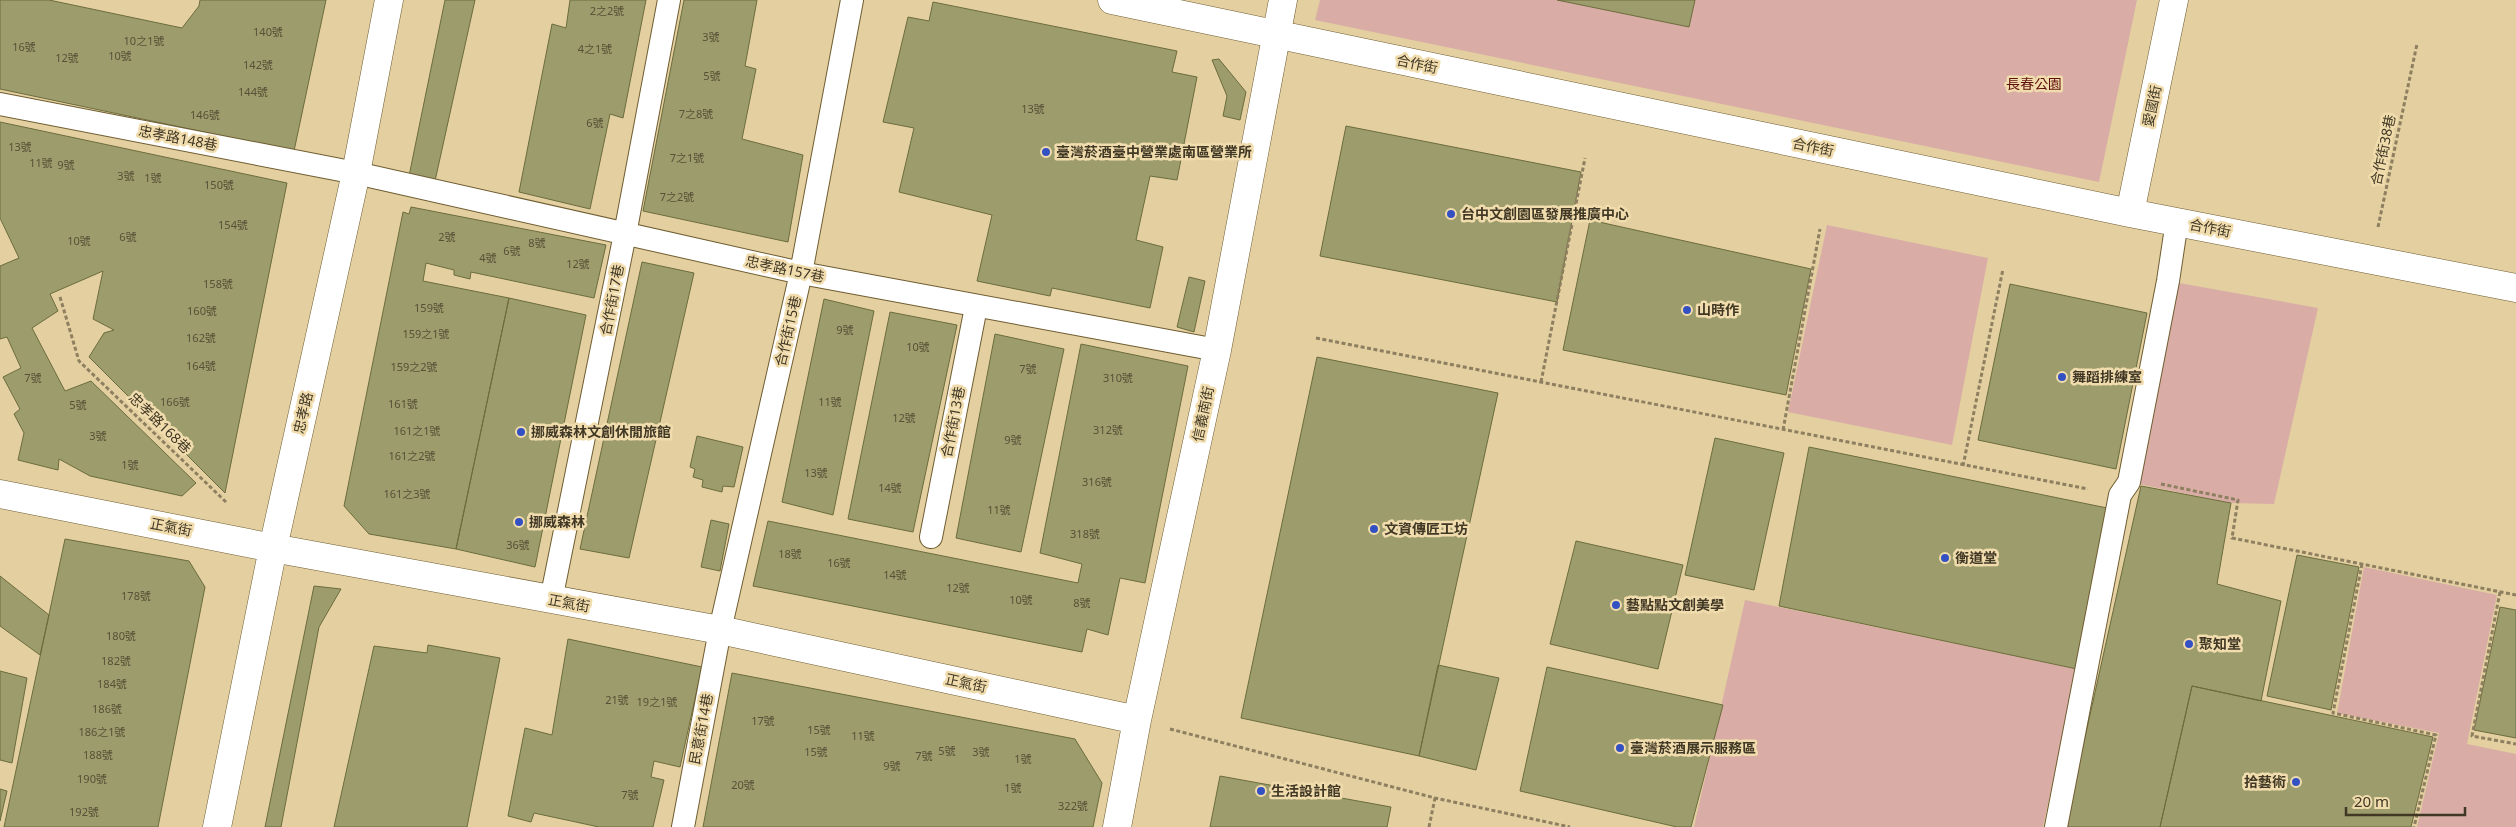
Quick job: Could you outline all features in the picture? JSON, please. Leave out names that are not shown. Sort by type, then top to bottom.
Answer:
[{"type":"street","name":"忠孝路","points":[[217,827],[273,548],[356,173],[389,0]]},
{"type":"street","name":"合作街","points":[[1112,0],[2130,213],[2516,288]]},
{"type":"street","name":"信義南街","points":[[1117,827],[1137,720],[1217,350],[1283,0]]},
{"type":"street","name":"愛國街","points":[[2130,213],[2174,0]]},
{"type":"street","name":"正氣街","points":[[0,494],[273,548],[720,630],[1137,720]]},
{"type":"lane","name":"合作街17巷","points":[[551,600],[625,234],[669,0]]},
{"type":"lane","name":"合作街15巷","points":[[720,630],[801,274],[852,0]]},
{"type":"lane","name":"忠孝路148巷","points":[[0,104],[356,173]]},
{"type":"lane","name":"忠孝路157巷","points":[[356,173],[801,274],[1217,350]]},
{"type":"lane","points":[[2056,827],[2168,280],[2177,222]]},
{"type":"lane","name":"合作街13巷","points":[[931,537],[976,307]]},
{"type":"lane","name":"民意街14巷","points":[[683,827],[720,630]]},
{"type":"path","name":"合作街38巷","points":[[2371,260],[2417,44]]},
{"type":"path","points":[[1541,382],[1585,158]]},
{"type":"path","points":[[1783,430],[1820,229]]},
{"type":"path","points":[[1963,466],[2003,269]]},
{"type":"path","name":"忠孝路168巷","points":[[60,297],[78,361],[230,506]]},
{"type":"path","points":[[1316,338],[1963,466],[2238,500],[2232,538],[2516,595]]},
{"type":"path","points":[[2362,564],[2333,713],[2436,735],[2414,827]]},
{"type":"path","points":[[2500,592],[2472,736],[2516,744]]},
{"type":"path","points":[[1137,720],[1434,798],[1570,827]]},
{"type":"path","points":[[1429,827],[1434,798]]},
{"type":"green space","name":"長春公園","points":[[1320,0],[2137,0],[2099,182],[1315,20]]},
{"type":"green space","points":[[1827,225],[1988,258],[1952,445],[1788,412]]},
{"type":"green space","points":[[2168,281],[2318,308],[2274,504],[2231,503],[2129,482]]},
{"type":"green space","points":[[2364,567],[2497,595],[2467,744],[2516,754],[2516,827],[2417,827],[2439,733],[2337,713]]},
{"type":"green space","points":[[1745,600],[2077,669],[2043,827],[1694,827]]},
{"type":"building","points":[[0,0],[49,0],[182,28],[199,6],[200,0],[326,0],[294,151],[0,89]]},
{"type":"building","points":[[445,0],[475,0],[435,181],[409,176]]},
{"type":"building","points":[[570,0],[646,0],[623,118],[610,114],[590,209],[519,192],[552,24],[566,28]]},
{"type":"building","points":[[684,0],[757,0],[745,66],[756,69],[742,139],[803,155],[788,242],[643,211]]},
{"type":"building","points":[[1557,0],[1695,0],[1689,27]]},
{"type":"building","name":"臺灣菸酒臺中營業處南區營業所","points":[[933,2],[1177,51],[1172,72],[1197,77],[1177,180],[1150,176],[1136,240],[1163,247],[1150,308],[1052,288],[1050,296],[977,281],[992,215],[899,192],[914,128],[883,122],[908,17],[929,21]]},
{"type":"building","points":[[1219,59],[1246,92],[1240,120],[1223,116],[1227,96],[1212,60]]},
{"type":"building","points":[[0,122],[287,183],[225,493],[89,357],[104,333],[114,330],[93,319],[103,271],[50,294],[58,311],[32,328],[65,391],[91,381],[196,483],[182,496],[90,476],[59,459],[58,470],[18,460],[24,433],[14,414],[20,409],[3,377],[21,368],[7,337],[0,339],[0,266],[19,258],[0,218]]},
{"type":"building","name":"台中文創園區發展推廣中心","points":[[1346,126],[1581,172],[1557,302],[1320,256]]},
{"type":"building","points":[[411,207],[606,245],[594,298],[471,272],[470,279],[454,275],[454,270],[426,263],[423,281],[509,298],[456,549],[369,534],[344,506],[403,212],[409,214]]},
{"type":"building","name":"山時作","points":[[1590,220],[1811,269],[1786,395],[1563,350]]},
{"type":"building","points":[[642,262],[694,273],[629,558],[580,549]]},
{"type":"building","points":[[1189,277],[1205,281],[1194,332],[1177,327]]},
{"type":"building","name":"舞蹈排練室","points":[[2010,284],[2147,313],[2116,469],[1978,440]]},
{"type":"building","name":"挪威森林文創休閒旅館","points":[[509,298],[586,315],[535,567],[456,549]]},
{"type":"building","points":[[824,299],[874,311],[833,515],[782,502]]},
{"type":"building","points":[[890,312],[957,325],[913,532],[848,519]]},
{"type":"building","points":[[995,334],[1064,349],[1021,552],[956,538]]},
{"type":"building","points":[[1081,344],[1188,366],[1145,583],[1120,578],[1108,635],[1087,629],[1082,652],[753,586],[768,521],[1078,583],[1082,564],[1040,553]]},
{"type":"building","name":"文資傳匠工坊","points":[[1317,357],[1498,393],[1419,756],[1241,718]]},
{"type":"building","points":[[697,436],[743,447],[734,487],[723,486],[722,492],[702,487],[703,480],[693,477],[695,469],[690,467]]},
{"type":"building","points":[[1715,438],[1784,453],[1754,590],[1685,575]]},
{"type":"building","name":"衡道堂","points":[[1809,447],[2112,509],[2077,669],[1779,606]]},
{"type":"building","name":"聚知堂","points":[[2141,486],[2231,503],[2217,584],[2281,601],[2261,701],[2192,686],[2160,827],[2065,827]]},
{"type":"building","points":[[711,520],[729,524],[720,571],[701,567]]},
{"type":"building","points":[[65,539],[189,561],[205,587],[158,827],[4,827]]},
{"type":"building","name":"藝點點文創美學","points":[[1576,541],[1683,565],[1658,669],[1550,644]]},
{"type":"building","points":[[2297,555],[2359,567],[2331,710],[2267,696]]},
{"type":"building","points":[[0,576],[49,615],[40,655],[0,626]]},
{"type":"building","points":[[314,586],[341,589],[319,627],[281,827],[265,827]]},
{"type":"building","points":[[2500,607],[2516,610],[2516,738],[2474,730]]},
{"type":"building","points":[[568,639],[702,667],[680,767],[654,761],[651,777],[664,780],[653,827],[599,827],[534,813],[531,822],[508,816],[525,728],[552,735]]},
{"type":"building","points":[[428,645],[500,658],[467,827],[334,827],[374,646],[427,653]]},
{"type":"building","points":[[1438,665],[1499,678],[1476,770],[1419,756]]},
{"type":"building","name":"臺灣菸酒展示服務區","points":[[1547,667],[1723,705],[1691,827],[1677,827],[1520,791]]},
{"type":"building","points":[[0,671],[27,678],[12,763],[0,760]]},
{"type":"building","points":[[732,673],[1075,739],[1102,783],[1093,827],[703,827]]},
{"type":"building","name":"拾藝術","points":[[2192,686],[2433,737],[2411,827],[2160,827]]},
{"type":"building","name":"生活設計館","points":[[1220,776],[1391,807],[1387,827],[1210,827]]},
{"type":"building","points":[[0,789],[7,791],[0,821]]},
{"type":"place","name":"臺灣菸酒臺中營業處南區營業所","points":[[1046,152]]},
{"type":"place","name":"台中文創園區發展推廣中心","points":[[1451,214]]},
{"type":"place","name":"山時作","points":[[1687,310]]},
{"type":"place","name":"舞蹈排練室","points":[[2062,377]]},
{"type":"place","name":"挪威森林文創休閒旅館","points":[[521,432]]},
{"type":"place","name":"挪威森林","points":[[519,522]]},
{"type":"place","name":"文資傳匠工坊","points":[[1374,529]]},
{"type":"place","name":"衡道堂","points":[[1945,558]]},
{"type":"place","name":"藝點點文創美學","points":[[1616,605]]},
{"type":"place","name":"聚知堂","points":[[2189,644]]},
{"type":"place","name":"臺灣菸酒展示服務區","points":[[1620,748]]},
{"type":"place","name":"拾藝術","points":[[2296,782]]},
{"type":"place","name":"生活設計館","points":[[1261,791]]}]
